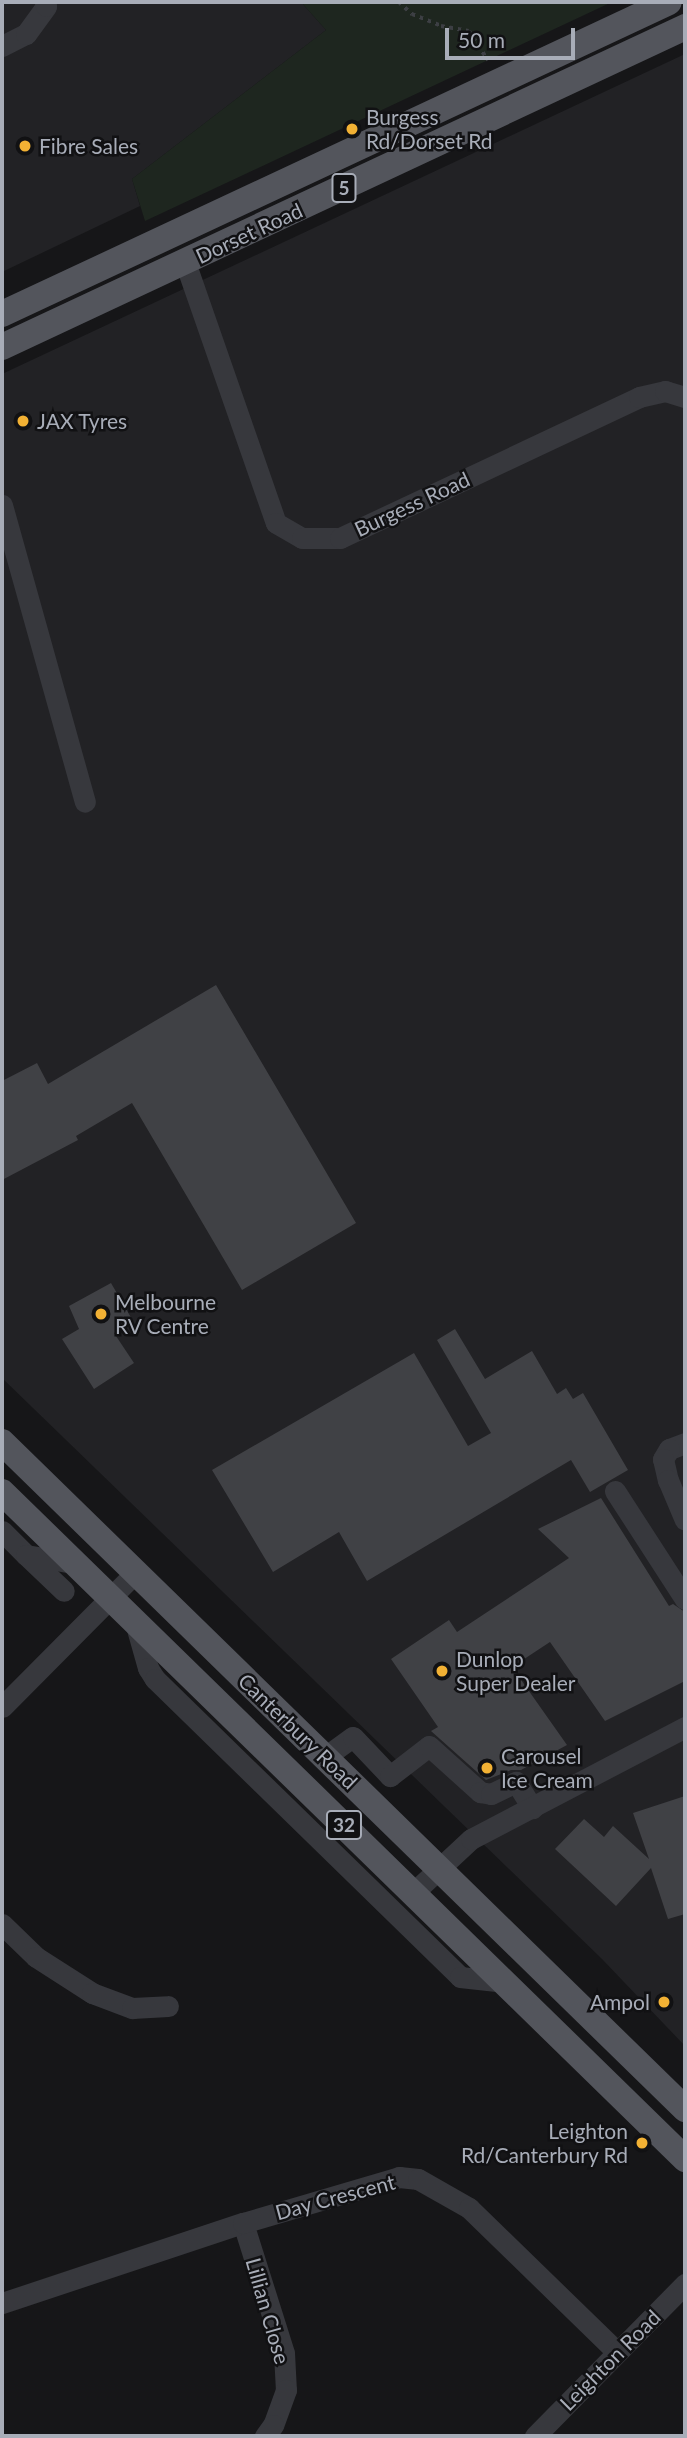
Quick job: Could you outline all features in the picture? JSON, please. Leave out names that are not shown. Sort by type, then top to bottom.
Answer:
[{"type":"main road","name":"Dorset Road","points":[[2,314],[669,2]]},
{"type":"main road","name":"Dorset Road","points":[[2,347],[685,27]]},
{"type":"main road","points":[[172,234],[186,262]]},
{"type":"main road","name":"Canterbury Road","points":[[2,1442],[685,2109]]},
{"type":"main road","name":"Canterbury Road","points":[[2,1492],[685,2159]]},
{"type":"street","points":[[2,46],[26,34],[46,6],[45,2]]},
{"type":"street","name":"Burgess Road","points":[[186,262],[276,523],[302,538],[340,538],[639,397],[665,391],[685,397]]},
{"type":"street","points":[[2,505],[85,802]]},
{"type":"street","points":[[685,1443],[669,1449],[663,1459],[668,1480],[685,1520]]},
{"type":"street","points":[[615,1491],[685,1599]]},
{"type":"street","points":[[2,1531],[64,1591]]},
{"type":"street","points":[[26,1555],[74,1563]]},
{"type":"street","points":[[2,1707],[132,1570]]},
{"type":"street","name":"Canterbury Road","points":[[135,1622],[148,1668],[155,1679],[460,1977],[506,1982]]},
{"type":"street","points":[[413,1893],[471,1839],[685,1727]]},
{"type":"street","points":[[325,1757],[353,1737],[390,1776],[429,1746],[480,1792],[491,1794],[516,1782],[532,1808]]},
{"type":"street","points":[[2,1924],[36,1957],[92,1993],[132,2008],[168,2006]]},
{"type":"street","name":"Day Crescent","points":[[2,2304],[243,2223],[398,2177],[418,2179],[469,2208],[617,2352]]},
{"type":"street","name":"Lillian Close","points":[[243,2223],[284,2353],[286,2390],[273,2425],[265,2436]]},
{"type":"street","name":"Leighton Road","points":[[535,2436],[685,2284]]},
{"type":"path","points":[[399,2],[412,14],[441,26],[469,31],[488,60]]},
{"type":"shaded area","points":[[2,2],[301,2],[326,30],[132,179],[140,206],[2,272]]},
{"type":"shaded area","points":[[301,2],[612,2],[145,221],[132,179],[326,30]]},
{"type":"shaded area","points":[[685,54],[685,2046],[602,1959],[2,1378],[2,374]]},
{"type":"building","points":[[216,985],[356,1223],[242,1290],[132,1103],[76,1136],[78,1140],[2,1180],[2,1081],[37,1063],[48,1084]]},
{"type":"building","name":"Melbourne RV Centre","points":[[111,1283],[133,1321],[114,1333],[134,1363],[94,1389],[62,1339],[79,1329],[69,1306]]},
{"type":"building","points":[[455,1329],[485,1379],[532,1351],[557,1394],[566,1388],[573,1399],[583,1393],[628,1470],[590,1492],[571,1460],[367,1581],[339,1532],[273,1572],[212,1470],[414,1353],[468,1446],[491,1433],[437,1340]]},
{"type":"building","points":[[601,1498],[669,1606],[673,1604],[685,1612],[685,1681],[605,1721],[550,1642],[512,1667],[567,1745],[521,1770],[511,1770],[486,1780],[431,1731],[438,1727],[391,1659],[449,1620],[457,1632],[569,1558],[538,1529]]},
{"type":"building","points":[[685,1796],[685,1914],[668,1919],[651,1868],[616,1906],[555,1849],[584,1819],[604,1837],[613,1826],[649,1859],[633,1813]]},
{"type":"place","name":"Burgess Rd/Dorset Rd","points":[[352,129]]},
{"type":"place","name":"Fibre Sales","points":[[25,146]]},
{"type":"place","name":"JAX Tyres","points":[[23,421]]},
{"type":"place","name":"Melbourne RV Centre","points":[[101,1314]]},
{"type":"place","name":"Dunlop Super Dealer","points":[[442,1671]]},
{"type":"place","name":"Carousel Ice Cream","points":[[487,1768]]},
{"type":"place","name":"Ampol","points":[[664,2002]]},
{"type":"place","name":"Leighton Rd/Canterbury Rd","points":[[642,2143]]}]
